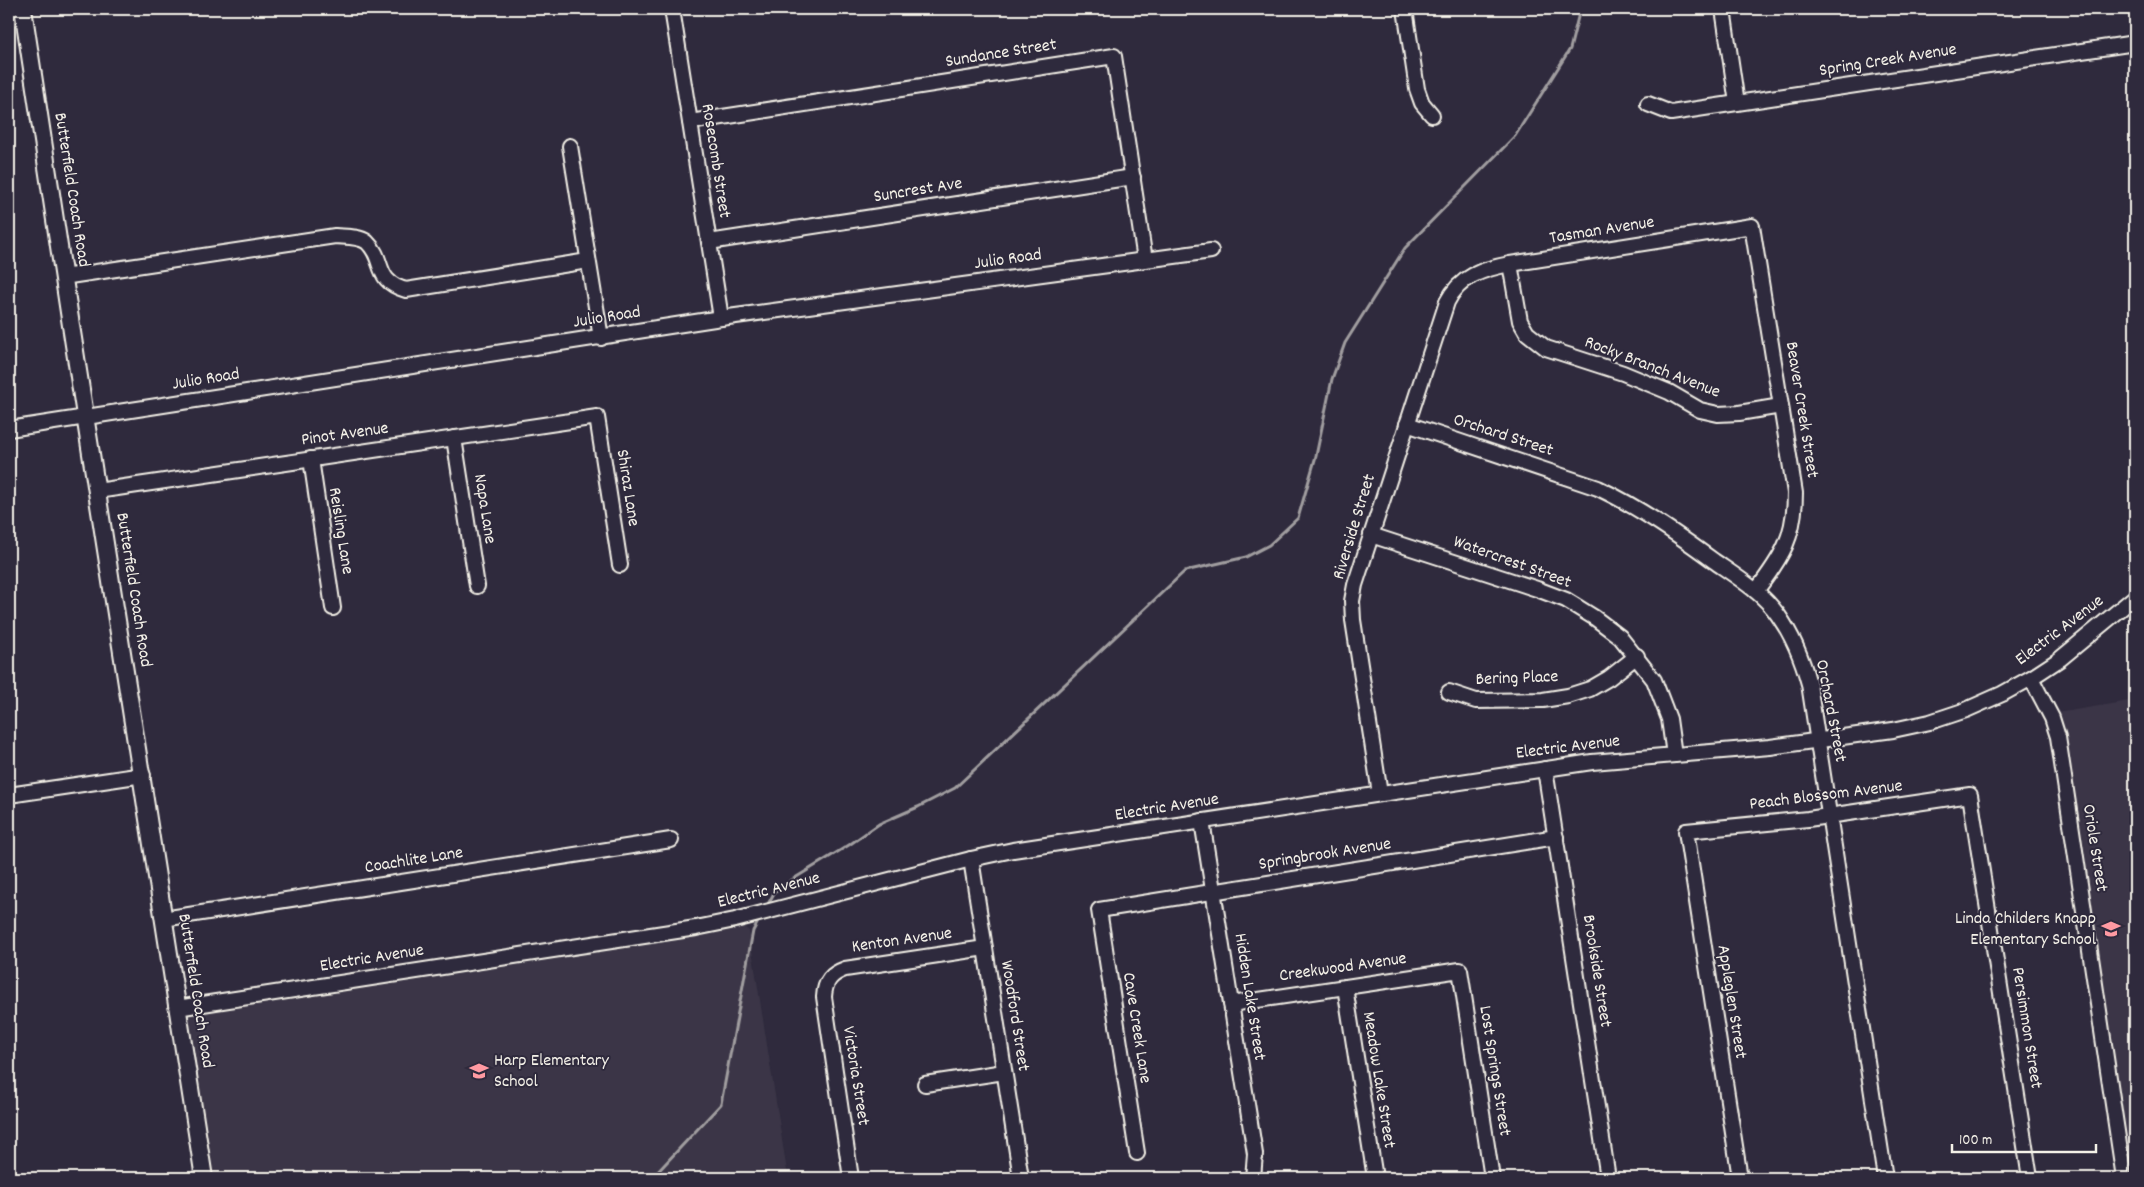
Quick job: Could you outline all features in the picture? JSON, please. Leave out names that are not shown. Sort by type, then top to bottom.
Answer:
[{"type":"main road","name":"Butterfield Coach Road","points":[[23,9],[204,1178]]},
{"type":"street","name":"Rosecomb Street","points":[[672,9],[721,318]]},
{"type":"street","points":[[1405,9],[1416,89],[1422,103],[1432,115]]},
{"type":"street","points":[[1723,9],[1737,103]]},
{"type":"street","name":"Spring Creek Avenue","points":[[1648,104],[1671,113],[2135,43]]},
{"type":"street","name":"Sundance Street","points":[[690,122],[1114,56],[1145,260]]},
{"type":"street","points":[[570,146],[601,338]]},
{"type":"street","name":"Suncrest Ave","points":[[709,242],[1133,178]]},
{"type":"street","name":"Tasman Avenue","points":[[1461,282],[1475,273],[1510,264],[1752,226]]},
{"type":"street","name":"Beaver Creek Street","points":[[1752,226],[1795,493],[1795,515],[1789,539],[1779,561],[1756,591]]},
{"type":"street","points":[[63,277],[335,236],[356,238],[366,242],[374,254],[384,277],[394,287],[406,290],[588,261]]},
{"type":"street","name":"Julio Road","points":[[9,429],[721,318],[1211,251]]},
{"type":"street","name":"Rocky Branch Avenue","points":[[1510,264],[1520,321],[1527,333],[1546,348],[1622,373],[1668,392],[1700,410],[1718,414],[1739,413],[1782,406]]},
{"type":"street","name":"Riverside Street","points":[[1380,794],[1353,620],[1352,602],[1355,585],[1447,302],[1452,292],[1461,282]]},
{"type":"street","name":"Pinot Avenue","points":[[97,491],[597,417]]},
{"type":"street","name":"Shiraz Lane","points":[[597,417],[620,565]]},
{"type":"street","name":"Orchard Street","points":[[1407,424],[1598,488],[1624,500],[1649,514],[1756,591],[1777,613],[1792,636],[1803,662],[1817,741],[1885,1178]]},
{"type":"street","name":"Napa Lane","points":[[454,438],[476,586]]},
{"type":"street","name":"Reisling Lane","points":[[311,459],[333,608]]},
{"type":"street","name":"Watercrest Street","points":[[1371,535],[1537,589],[1566,600],[1595,618],[1620,637],[1637,656],[1654,680],[1664,701],[1669,719],[1674,755]]},
{"type":"street","name":"Electric Avenue","points":[[177,1008],[696,928],[735,920],[971,859],[1013,850],[1592,762],[1817,741],[1892,730],[1930,722],[1966,710],[2002,694],[2060,659],[2135,597]]},
{"type":"street","name":"Bering Place","points":[[1449,692],[1476,701],[1544,700],[1568,696],[1590,689],[1609,678],[1637,656]]},
{"type":"street","name":"Oriole Street","points":[[2031,678],[2051,714],[2058,737],[2124,1178]]},
{"type":"street","name":"Brookside Street","points":[[1545,769],[1608,1178]]},
{"type":"street","points":[[9,796],[143,776]]},
{"type":"street","name":"Peach Blossom Avenue","points":[[1686,831],[1829,816],[1970,795]]},
{"type":"street","name":"Persimmon Street","points":[[1970,795],[2030,1178]]},
{"type":"street","name":"Hidden Lake Street","points":[[1202,821],[1255,1154],[1253,1178]]},
{"type":"street","name":"Appleglen Street","points":[[1686,831],[1740,1178]]},
{"type":"street","name":"Springbrook Avenue","points":[[1099,910],[1556,837]]},
{"type":"street","name":"Coachlite Lane","points":[[163,919],[672,840]]},
{"type":"street","name":"Woodford Street","points":[[971,859],[1020,1178]]},
{"type":"street","name":"Cave Creek Lane","points":[[1099,910],[1137,1153]]},
{"type":"street","name":"Kenton Avenue","points":[[828,979],[835,973],[846,969],[985,948]]},
{"type":"street","name":"Creekwood Avenue","points":[[1231,1004],[1460,970]]},
{"type":"street","name":"Lost Springs Street","points":[[1460,970],[1492,1178]]},
{"type":"street","name":"Victoria Street","points":[[828,979],[824,988],[824,997],[852,1178]]},
{"type":"street","name":"Meadow Lake Street","points":[[1345,987],[1375,1178]]},
{"type":"street","points":[[925,1084],[1004,1072]]},
{"type":"shaded area","name":"Linda Childers Knapp Elementary School","points":[[2135,700],[2135,1178],[2124,1178],[2051,714]]},
{"type":"shaded area","name":"Harp Elementary School","points":[[735,920],[749,931],[788,1178],[204,1178],[177,1008]]},
{"type":"waterway","points":[[767,906],[774,893],[790,881],[849,845],[879,824],[955,788],[1185,571],[1246,557],[1269,545],[1298,518],[1316,456],[1332,379],[1345,343],[1405,248],[1515,136],[1570,49],[1580,9]]},
{"type":"waterway","points":[[652,1178],[721,1104],[753,931],[760,918]]},
{"type":"place","name":"Linda Childers Knapp Elementary School","points":[[2111,929]]},
{"type":"place","name":"Harp Elementary School","points":[[479,1071]]}]
